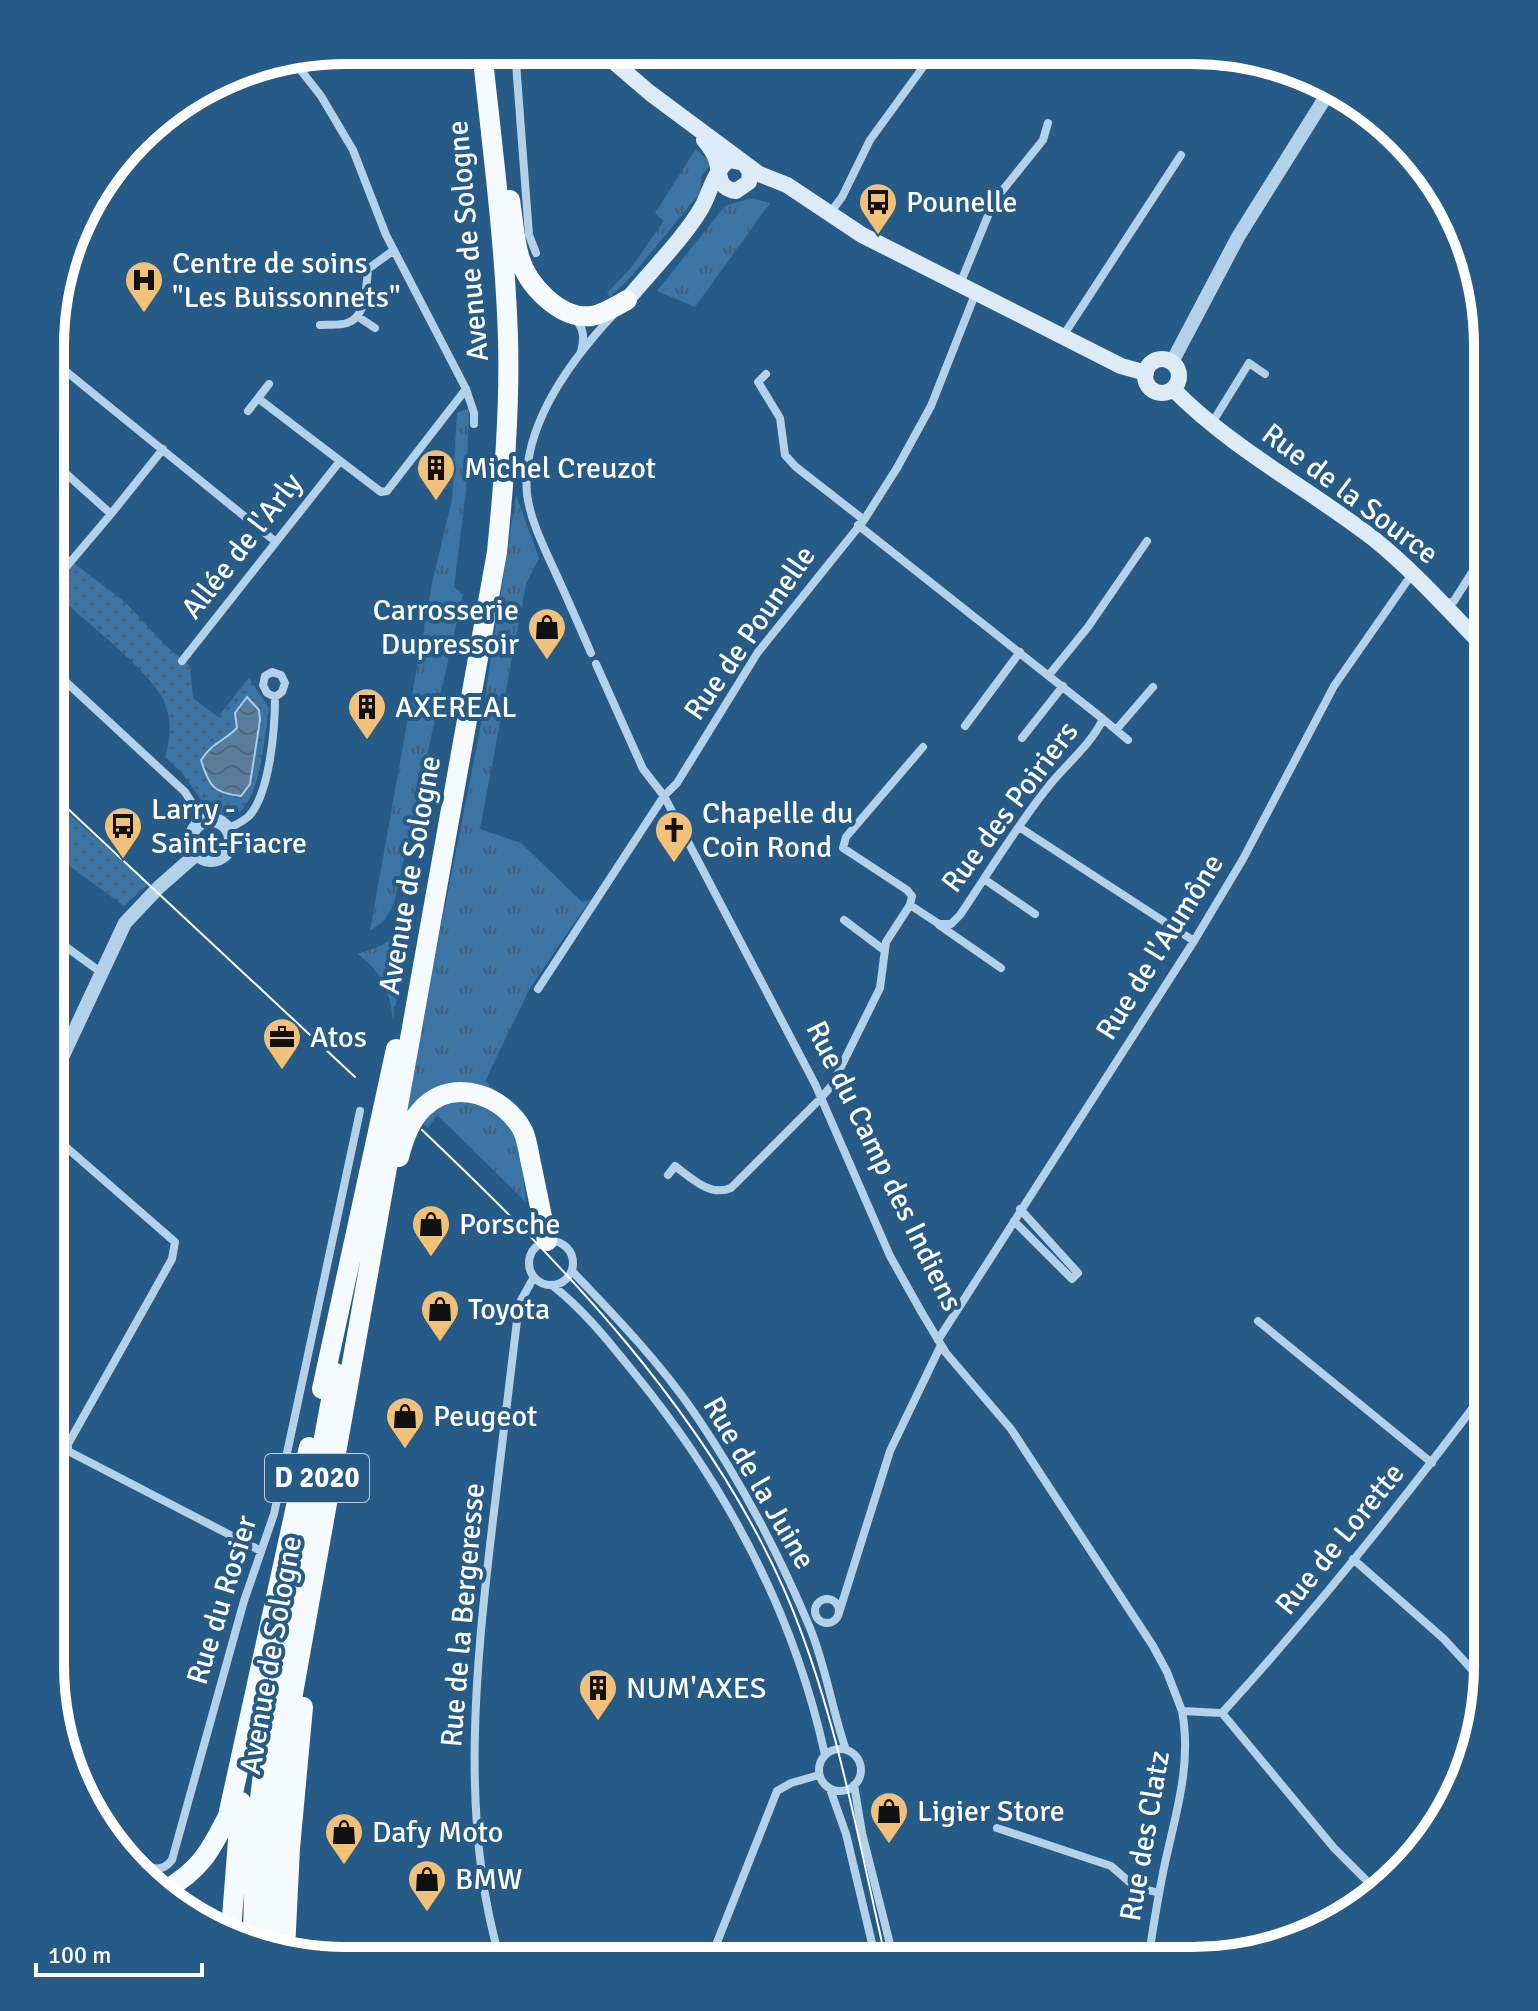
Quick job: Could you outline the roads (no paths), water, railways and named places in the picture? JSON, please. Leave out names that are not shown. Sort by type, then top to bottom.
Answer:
[{"type":"main road","name":"Avenue de Sologne","points":[[253,1931],[255,1842],[265,1756],[485,556],[493,469],[496,382],[490,253],[470,65]]},
{"type":"main road","name":"Avenue de Sologne","points":[[267,1935],[272,1842],[282,1755],[497,552],[505,465],[508,335],[485,65]]},
{"type":"main road","points":[[487,65],[520,260],[550,302],[571,314],[593,316],[627,300],[700,210],[719,170],[730,160],[744,163],[750,172],[749,182],[736,191]]},
{"type":"main road","points":[[618,65],[762,176],[787,185],[862,235],[1121,366],[1146,373]]},
{"type":"main road","points":[[688,120],[713,152],[722,185],[736,191]]},
{"type":"main road","points":[[700,210],[720,195],[761,186],[804,198]]},
{"type":"main road","points":[[1155,360],[1172,362],[1179,375],[1173,389],[1163,393],[1153,390],[1147,383],[1146,373],[1155,360]]},
{"type":"main road","name":"Rue de la Source","points":[[1173,389],[1212,424],[1374,540],[1474,636]]},
{"type":"main road","points":[[171,1886],[209,1855],[228,1816],[402,1021]]},
{"type":"main road","points":[[351,1372],[403,1141],[423,1108],[443,1095],[483,1095],[515,1118],[525,1134],[547,1241]]},
{"type":"main road","points":[[287,1941],[290,1848],[315,1580]]},
{"type":"main road","points":[[233,1924],[234,1875],[242,1796],[264,1654]]},
{"type":"street","points":[[830,213],[842,197],[870,140],[925,64]]},
{"type":"street","points":[[516,65],[529,235],[536,253]]},
{"type":"street","points":[[299,68],[321,96],[353,150],[394,250],[466,389],[474,413],[474,424]]},
{"type":"street","points":[[1172,362],[1238,237],[1325,98]]},
{"type":"street","points":[[960,284],[994,201],[1043,140],[1048,123]]},
{"type":"street","points":[[1063,336],[1181,155]]},
{"type":"street","points":[[320,325],[348,323],[357,316],[362,306],[368,269],[394,250]]},
{"type":"street","name":"Rue de Pounelle","points":[[538,989],[664,796],[677,783],[758,652],[861,523],[897,468],[931,406],[976,292]]},
{"type":"street","points":[[591,653],[534,523],[527,494],[532,448],[552,397],[579,357],[627,300]]},
{"type":"street","points":[[571,314],[581,326],[583,335],[579,357]]},
{"type":"street","points":[[357,316],[375,328]]},
{"type":"street","points":[[1212,424],[1249,363],[1265,374]]},
{"type":"street","points":[[64,370],[276,542]]},
{"type":"street","name":"Rue des Poiriers","points":[[668,1175],[675,1166],[701,1185],[724,1191],[731,1188],[822,1097],[832,1085],[880,988],[884,950],[893,928],[910,905],[939,924],[951,924],[1019,827],[1051,784],[1069,767],[1103,719],[973,614],[956,606],[796,467],[785,455],[780,418],[758,382],[766,374]]},
{"type":"street","points":[[248,411],[269,384]]},
{"type":"street","points":[[259,399],[376,490],[387,491],[466,389]]},
{"type":"street","points":[[67,566],[163,449]]},
{"type":"street","name":"Allée de l'Arly","points":[[182,661],[340,461]]},
{"type":"street","points":[[64,472],[111,514]]},
{"type":"street","points":[[1049,675],[1088,627],[1147,541]]},
{"type":"street","points":[[1445,605],[1454,601],[1474,570]]},
{"type":"street","name":"Rue de l'Aumône","points":[[838,1616],[890,1451],[940,1342],[1020,1209],[1194,941],[1243,859],[1334,686],[1412,574]]},
{"type":"street","points":[[965,726],[1020,652]]},
{"type":"street","name":"Rue du Camp des Indiens","points":[[596,664],[643,769],[664,796],[822,1097],[890,1256],[940,1342],[1011,1429],[1153,1646],[1182,1711]]},
{"type":"street","points":[[64,680],[185,792],[197,811],[191,840],[195,852],[205,859],[220,858],[230,845],[227,829],[223,825],[211,820],[194,829]]},
{"type":"street","points":[[1022,738],[1063,686]]},
{"type":"street","points":[[1116,730],[1153,687]]},
{"type":"street","points":[[227,829],[241,822],[256,806],[265,780],[275,719],[275,697]]},
{"type":"street","points":[[1103,719],[1128,740]]},
{"type":"street","points":[[910,905],[912,896],[907,890],[843,848],[846,837],[923,747]]},
{"type":"street","points":[[1019,827],[1194,941]]},
{"type":"street","points":[[64,1053],[125,923],[195,852]]},
{"type":"street","points":[[984,879],[1035,914]]},
{"type":"street","points":[[844,920],[884,950]]},
{"type":"street","points":[[939,924],[1001,968]]},
{"type":"street","points":[[64,945],[102,973]]},
{"type":"street","name":"Rue du Rosier","points":[[152,1869],[162,1869],[172,1860],[244,1601],[274,1514],[360,1111]]},
{"type":"street","points":[[64,1145],[175,1242],[172,1259],[68,1444],[68,1451],[261,1551]]},
{"type":"street","points":[[1014,1221],[1072,1279],[1078,1273],[1020,1209]]},
{"type":"street","points":[[547,1241],[559,1242],[570,1250],[572,1271],[563,1282],[552,1285],[539,1282],[530,1270],[530,1255],[538,1245],[547,1241]]},
{"type":"street","name":"Rue de la Juine","points":[[572,1271],[694,1412],[742,1490],[779,1561],[810,1630],[846,1750],[860,1765],[854,1785],[862,1833],[891,1947]]},
{"type":"street","name":"Rue de la Bergeresse","points":[[496,1947],[489,1922],[478,1822],[474,1754],[476,1698],[485,1585],[519,1304],[534,1277]]},
{"type":"street","name":"Rue de la Juine","points":[[552,1285],[583,1311],[663,1408],[720,1492],[767,1579],[786,1625],[810,1693],[825,1755]]},
{"type":"street","points":[[1258,1321],[1432,1463]]},
{"type":"street","name":"Rue de Lorette","points":[[1222,1713],[1289,1639],[1473,1408]]},
{"type":"street","points":[[1353,1559],[1444,1639],[1473,1671]]},
{"type":"street","name":"Rue des Clatz","points":[[1150,1947],[1186,1765],[1186,1729],[1182,1711],[1222,1713]]},
{"type":"street","points":[[1222,1713],[1334,1848],[1370,1884]]},
{"type":"street","points":[[846,1750],[825,1755],[819,1775],[830,1789],[846,1834],[873,1947]]},
{"type":"street","points":[[715,1947],[777,1791],[791,1783],[819,1775]]},
{"type":"street","points":[[830,1789],[841,1791],[854,1785]]},
{"type":"street","points":[[997,1828],[1111,1866],[1134,1886],[1159,1893]]},
{"type":"water","points":[[247,697],[259,710],[260,720],[250,784],[241,796],[224,793],[214,787],[201,760],[237,728],[235,713]]},
{"type":"tram line","points":[[64,805],[355,1077]]},
{"type":"tram line","points":[[422,1130],[526,1232],[625,1341],[713,1459],[750,1521],[783,1587],[817,1677],[843,1771],[883,1947]]},
{"type":"place","name":"Pounelle","points":[[878,236]]},
{"type":"place","name":"Centre de soins \"Les Buissonnets\"","points":[[144,314]]},
{"type":"place","name":"Michel Creuzot","points":[[436,502]]},
{"type":"place","name":"Carrosserie Dupressoir","points":[[547,661]]},
{"type":"place","name":"AXEREAL","points":[[367,741]]},
{"type":"place","name":"Larry - Saint-Fiacre","points":[[123,860]]},
{"type":"place","name":"Chapelle du Coin Rond","points":[[674,864]]},
{"type":"place","name":"Atos","points":[[282,1071]]},
{"type":"place","name":"Porsche","points":[[431,1258]]},
{"type":"place","name":"Toyota","points":[[440,1343]]},
{"type":"place","name":"Peugeot","points":[[405,1450]]},
{"type":"place","name":"NUM'AXES","points":[[598,1722]]},
{"type":"place","name":"Ligier Store","points":[[889,1845]]},
{"type":"place","name":"Dafy Moto","points":[[344,1866]]},
{"type":"place","name":"BMW","points":[[427,1913]]}]
